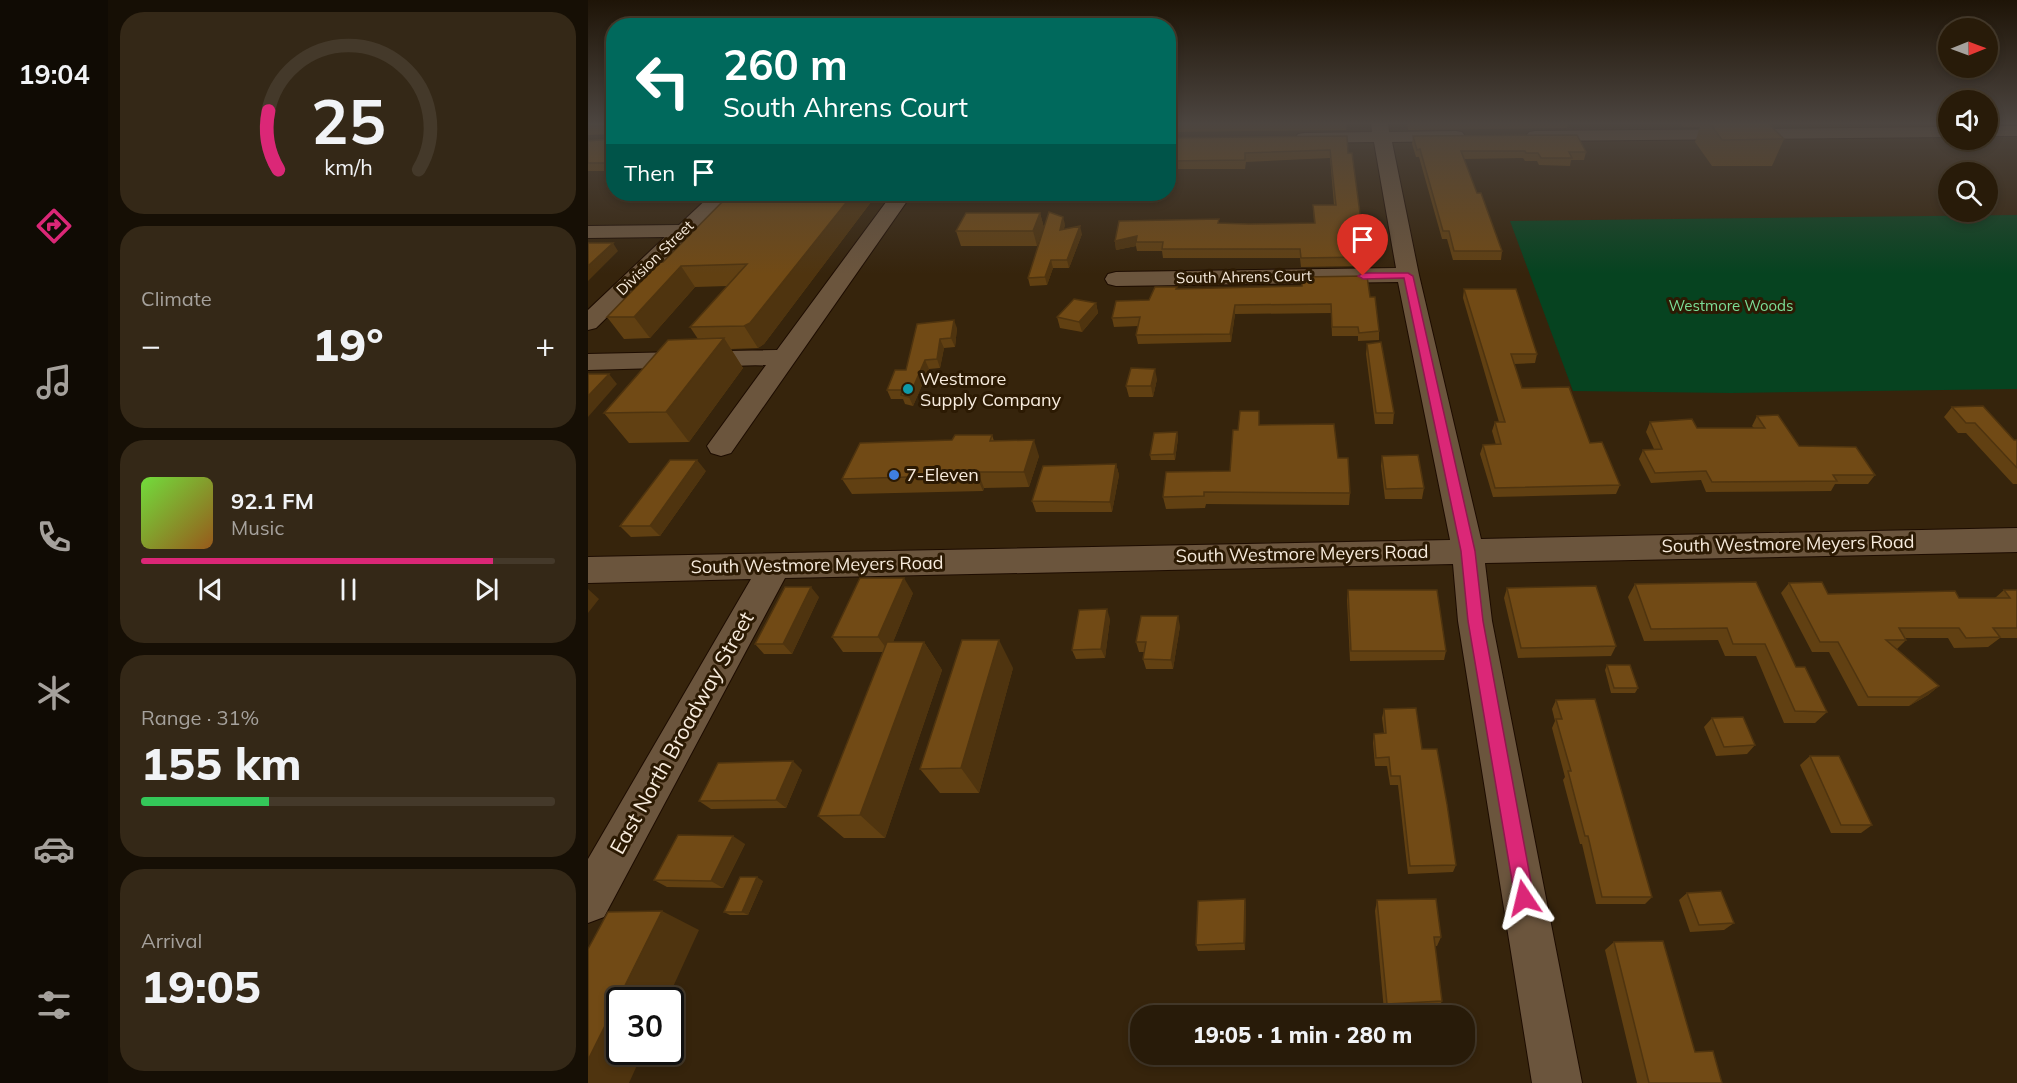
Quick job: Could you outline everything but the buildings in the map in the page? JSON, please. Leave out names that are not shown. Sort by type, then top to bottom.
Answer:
[{"type":"street","points":[[1389,173],[1408,276],[1468,551],[1475,621],[1557,1083]]},
{"type":"street","name":"Division Street","points":[[588,323],[716,201]]},
{"type":"street","points":[[721,446],[897,201]]},
{"type":"street","points":[[588,232],[684,231]]},
{"type":"street","name":"South Ahrens Court","points":[[1116,279],[1408,276]]},
{"type":"street","points":[[588,362],[784,357]]},
{"type":"street","name":"South Westmore Meyers Road","points":[[588,570],[2017,540]]},
{"type":"street","name":"East North Broadway Street","points":[[588,901],[776,565]]},
{"type":"green space","name":"Westmore Woods","points":[[1998,215],[2017,215],[2017,389],[1731,393],[1573,391],[1510,221],[1938,216],[1938,222],[1998,222]]},
{"type":"place","name":"Westmore Supply Company","points":[[908,389]]},
{"type":"place","name":"7-Eleven","points":[[894,475]]},
{"type":"route","points":[[1363,276],[1408,276],[1468,551],[1475,621],[1524,898]]}]
